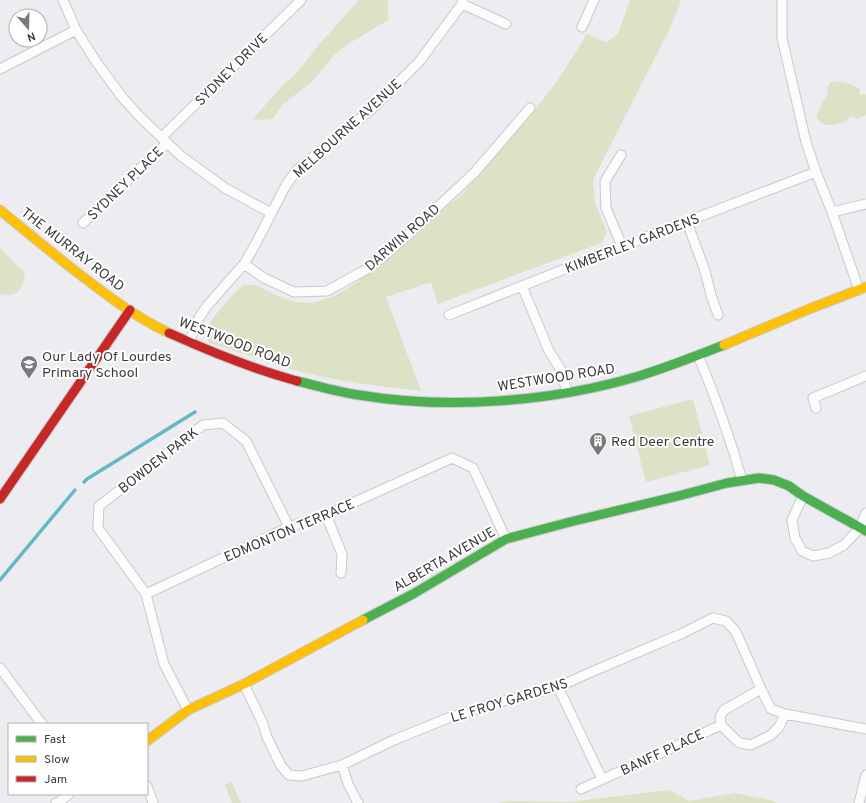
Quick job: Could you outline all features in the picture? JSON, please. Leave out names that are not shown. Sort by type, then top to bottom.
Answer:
[{"type":"street","points":[[64,0],[76,30],[122,97],[140,117],[180,156],[225,188],[271,213]]},
{"type":"street","name":"SYDNEY DRIVE","points":[[164,140],[300,0]]},
{"type":"street","points":[[582,27],[594,0]]},
{"type":"street","points":[[782,0],[782,38],[806,142],[816,172],[863,289]]},
{"type":"street","points":[[463,2],[506,24]]},
{"type":"street","name":"MELBOURNE AVENUE","points":[[189,342],[194,327],[207,306],[244,264],[286,185],[297,170],[373,108],[419,62],[463,2]]},
{"type":"street","points":[[0,69],[76,30]]},
{"type":"street","name":"DARWIN ROAD","points":[[244,264],[264,278],[294,292],[327,291],[365,270],[409,234],[475,172],[530,108]]},
{"type":"street","name":"SYDNEY PLACE","points":[[83,223],[164,140]]},
{"type":"street","points":[[621,155],[605,181],[606,208],[622,246]]},
{"type":"street","name":"KIMBERLEY GARDENS","points":[[449,315],[622,246],[816,172]]},
{"type":"street","points":[[832,212],[866,204]]},
{"type":"street","name":"THE MURRAY ROAD","points":[[0,210],[52,253],[99,289],[130,310]]},
{"type":"street","points":[[687,222],[705,271],[718,316]]},
{"type":"street","points":[[522,286],[549,350],[561,370],[567,392]]},
{"type":"street","name":"WESTWOOD ROAD","points":[[130,310],[158,327],[189,342],[243,364],[304,383],[362,396],[402,400],[464,402],[539,397],[635,376],[698,355],[863,289]]},
{"type":"street","points":[[0,499],[130,310]]},
{"type":"street","points":[[698,355],[720,410],[742,480]]},
{"type":"street","points":[[816,408],[813,398],[866,376]]},
{"type":"street","name":"BOWDEN PARK","points":[[146,594],[98,528],[99,506],[203,425],[223,423],[246,441],[289,527]]},
{"type":"street","name":"EDMONTON TERRACE","points":[[146,594],[289,527],[326,515],[452,458],[473,468],[506,539]]},
{"type":"street","name":"ALBERTA AVENUE","points":[[148,739],[188,710],[244,684],[413,594],[506,539],[727,483],[759,478],[774,480],[789,486],[803,496],[863,529]]},
{"type":"street","points":[[803,496],[792,520],[795,538],[802,551],[814,556],[829,553],[844,545],[863,529],[866,513]]},
{"type":"street","points":[[326,515],[342,554],[341,574]]},
{"type":"street","points":[[146,594],[164,664],[188,710]]},
{"type":"street","name":"LE FROY GARDENS","points":[[244,684],[281,766],[290,775],[302,776],[342,765],[394,740],[448,718],[500,702],[558,687],[683,633],[713,618],[726,621],[736,632],[771,709],[785,714],[866,729]]},
{"type":"street","points":[[0,668],[41,723]]},
{"type":"street","name":"BANFF PLACE","points":[[558,687],[602,780]]},
{"type":"street","name":"BANFF PLACE","points":[[761,689],[724,710],[720,717],[721,724],[735,739],[740,743],[751,745],[771,735],[779,727],[785,714]]},
{"type":"street","name":"BANFF PLACE","points":[[581,789],[721,724]]},
{"type":"street","points":[[342,765],[348,784],[358,803]]},
{"type":"street","points":[[859,803],[866,775]]},
{"type":"street","points":[[148,789],[153,803]]},
{"type":"street","points":[[58,803],[68,795]]},
{"type":"green space","points":[[359,0],[388,0],[388,20],[348,44],[334,55],[312,82],[283,104],[272,119],[253,119],[283,85],[296,74],[317,47]]},
{"type":"green space","points":[[630,0],[680,0],[680,4],[670,28],[593,180],[595,203],[607,232],[601,243],[438,304],[431,282],[386,297],[421,391],[357,383],[309,374],[209,343],[205,334],[213,318],[235,292],[244,285],[256,285],[277,296],[296,302],[312,303],[335,296],[357,282],[409,234],[462,195],[476,176],[530,116],[558,80],[587,34],[607,42],[618,34]]},
{"type":"green space","points":[[837,81],[859,88],[860,95],[866,94],[866,115],[858,119],[850,116],[845,122],[826,125],[819,121],[816,117],[828,94],[827,88],[830,83]]},
{"type":"green space","points":[[0,248],[20,269],[25,272],[23,284],[17,293],[9,295],[0,294]]},
{"type":"green space","points":[[693,399],[710,465],[646,482],[629,416]]},
{"type":"green space","points":[[231,781],[241,803],[232,803],[225,785]]},
{"type":"green space","points":[[669,790],[689,801],[735,793],[774,801],[776,803],[497,803],[510,801],[569,802]]},
{"type":"waterway","points":[[84,482],[195,412]]},
{"type":"waterway","points":[[0,580],[75,490]]},
{"type":"traffic: fast","points":[[297,381],[343,392],[393,400],[428,402],[500,401],[571,392],[606,385],[650,373],[724,345]]},
{"type":"traffic: fast","points":[[363,620],[413,594],[506,539],[727,483],[759,478],[774,480],[789,486],[803,496],[866,531]]},
{"type":"traffic: slow","points":[[0,210],[105,294],[143,319],[169,333]]},
{"type":"traffic: slow","points":[[724,345],[866,287]]},
{"type":"traffic: slow","points":[[148,740],[188,710],[244,684],[363,620]]},
{"type":"traffic: jam","points":[[0,499],[130,310]]},
{"type":"traffic: jam","points":[[169,333],[232,360],[297,381]]},
{"type":"place","name":"Our Lady Of Lourdes Primary School","points":[[29,379]]},
{"type":"place","name":"Red Deer Centre","points":[[598,456]]}]
